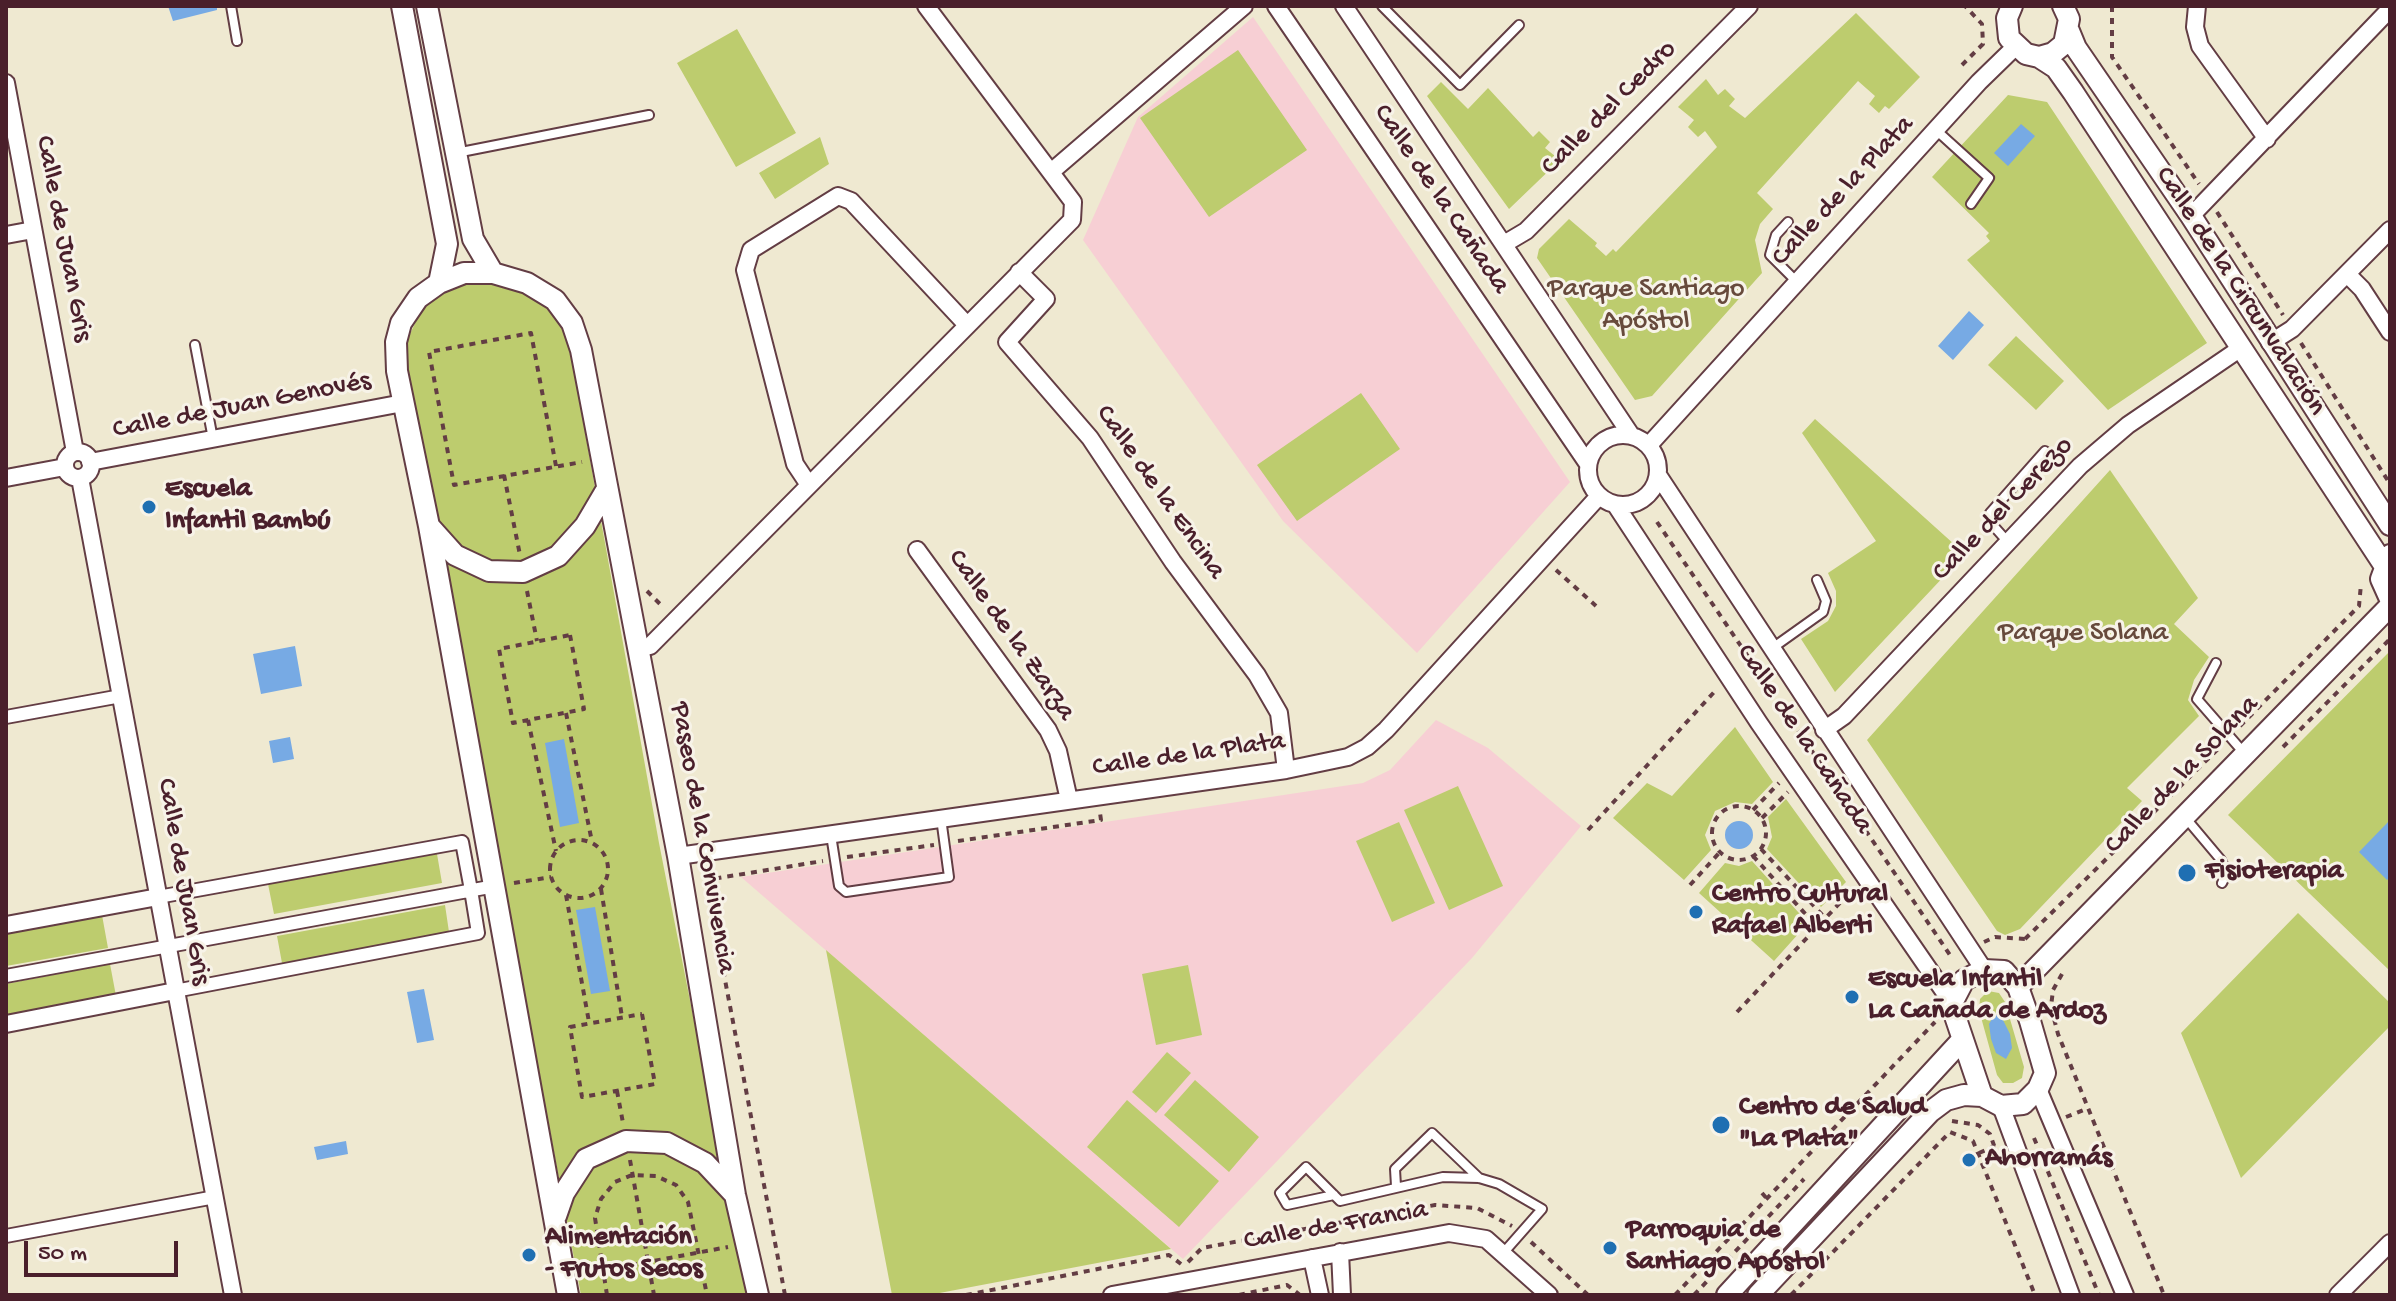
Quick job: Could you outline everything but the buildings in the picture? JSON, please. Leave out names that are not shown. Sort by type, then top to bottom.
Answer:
[{"type":"street","points":[[402,6],[447,244],[439,283]]},
{"type":"street","points":[[427,6],[473,239],[493,273]]},
{"type":"street","points":[[637,649],[650,646],[1072,220],[1073,202],[926,6]]},
{"type":"street","points":[[1051,172],[1244,6]]},
{"type":"street","name":"Calle de la Cañada","points":[[1276,6],[1588,464]]},
{"type":"street","name":"Calle de la Cañada","points":[[1344,6],[1631,435]]},
{"type":"street","name":"Calle del Cedro","points":[[1504,244],[1526,231],[1749,6]]},
{"type":"street","name":"Calle de la Circunvalación","points":[[2063,6],[2076,48],[2191,216],[2390,525]]},
{"type":"street","points":[[2197,6],[2195,27],[2200,46],[2267,139]]},
{"type":"street","points":[[2191,216],[2390,9]]},
{"type":"street","points":[[2006,10],[2006,28],[2015,47],[2039,57],[2053,53],[2064,44],[2069,31]]},
{"type":"street","name":"Calle de la Plata","points":[[1649,445],[2015,47]]},
{"type":"street","name":"Calle de la Circunvalación","points":[[2039,57],[2056,68],[2073,92],[2241,348],[2387,560]]},
{"type":"street","name":"Calle de Juan Gris","points":[[6,83],[75,452]]},
{"type":"street","points":[[809,485],[795,464],[745,270],[751,250],[838,196],[851,201],[966,324]]},
{"type":"street","points":[[6,235],[33,230]]},
{"type":"street","points":[[2270,343],[2292,329],[2390,230]]},
{"type":"street","name":"Calle de la Encina","points":[[1019,272],[1046,299],[1007,342],[1090,438],[1173,562],[1257,675],[1279,713],[1286,770]]},
{"type":"street","name":"Paseo de la Convivencia","points":[[567,1286],[429,526],[403,403],[396,342],[401,323],[418,298],[439,283],[464,273],[493,273],[527,283],[555,300],[572,323],[581,350],[605,492],[678,856],[735,1195],[758,1295]]},
{"type":"street","points":[[2347,274],[2390,332]]},
{"type":"street","name":"Calle del Cerezo","points":[[1824,730],[1844,716],[2080,466],[2128,425],[2241,348]]},
{"type":"street","name":"Calle de Juan Genovés","points":[[90,462],[403,403]]},
{"type":"street","points":[[1631,435],[1649,445],[1655,454],[1658,475],[1647,495],[1627,505],[1615,504],[1599,496],[1592,486],[1588,464],[1604,440],[1631,435]]},
{"type":"street","points":[[75,452],[82,453],[90,462],[86,475],[80,478],[73,477],[65,467],[66,461],[75,452]]},
{"type":"street","points":[[6,478],[65,467]]},
{"type":"street","name":"Calle de la Cañada","points":[[1658,475],[1984,970]]},
{"type":"street","name":"Calle de Juan Gris","points":[[80,478],[233,1295]]},
{"type":"street","points":[[429,526],[455,555],[489,571],[523,572],[558,556],[585,526],[605,492]]},
{"type":"street","name":"Calle de la Plata","points":[[678,856],[1286,770],[1348,757],[1367,747],[1599,496]]},
{"type":"street","name":"Calle de la Cañada","points":[[1615,504],[1943,1007]]},
{"type":"street","name":"Calle de la Zarza","points":[[917,550],[1048,730],[1058,751],[1069,800]]},
{"type":"street","points":[[2387,560],[2381,579],[2390,599]]},
{"type":"street","name":"Calle de la Solana","points":[[2018,987],[2390,606]]},
{"type":"street","points":[[6,717],[121,696]]},
{"type":"street","points":[[6,925],[462,842],[478,933],[6,1024]]},
{"type":"street","points":[[6,976],[495,886]]},
{"type":"street","points":[[1758,1295],[1937,1106],[1964,1095],[1982,1096],[2001,1106],[2023,1104],[2038,1089],[2045,1073],[2018,987],[2004,971],[1984,970],[1964,980],[1943,1007],[1962,1040],[1982,1096]]},
{"type":"street","points":[[1727,1295],[1962,1040]]},
{"type":"street","points":[[2038,1089],[2125,1295]]},
{"type":"street","points":[[2001,1106],[2071,1295]]},
{"type":"street","points":[[555,1220],[564,1193],[586,1159],[626,1141],[667,1143],[705,1163],[735,1195]]},
{"type":"street","points":[[6,1236],[215,1197]]},
{"type":"street","name":"Calle de Francia","points":[[1112,1295],[1449,1233],[1473,1234],[1505,1251],[1549,1295]]},
{"type":"street","points":[[2338,1295],[2390,1243]]},
{"type":"street","points":[[1340,1252],[1342,1295]]},
{"type":"street","points":[[1312,1258],[1320,1295]]},
{"type":"lane","points":[[231,6],[237,41]]},
{"type":"lane","points":[[1382,6],[1460,85],[1519,25]]},
{"type":"lane","points":[[455,153],[649,115]]},
{"type":"lane","points":[[1936,130],[1989,178],[1971,204]]},
{"type":"lane","points":[[1788,222],[1776,235],[1770,255],[1797,282]]},
{"type":"lane","points":[[195,345],[213,439]]},
{"type":"lane","points":[[2007,541],[1990,522],[1990,513],[2045,451]]},
{"type":"lane","points":[[1771,649],[1823,612],[1826,601],[1817,580]]},
{"type":"lane","points":[[2216,663],[2197,699],[2244,754]]},
{"type":"lane","points":[[2184,816],[2221,860],[2227,873],[2222,883]]},
{"type":"lane","points":[[831,834],[839,886],[846,892],[949,877],[941,818]]},
{"type":"lane","points":[[1396,1186],[1395,1169],[1432,1133],[1479,1178]]},
{"type":"lane","points":[[1334,1195],[1287,1205],[1280,1193],[1306,1167],[1334,1195],[1340,1201],[1443,1177],[1479,1178],[1519,1193],[1542,1209],[1505,1251]]},
{"type":"path","points":[[1962,65],[1983,44],[1982,24],[1965,6]]},
{"type":"path","points":[[2112,6],[2112,57],[2208,197],[2390,484]]},
{"type":"path","points":[[556,466],[531,333],[429,352],[454,485],[601,459]]},
{"type":"path","points":[[1657,522],[1952,958]]},
{"type":"path","points":[[1553,567],[1596,606]]},
{"type":"path","points":[[2025,939],[2359,606],[2361,579]]},
{"type":"path","points":[[646,589],[673,622]]},
{"type":"path","points":[[570,635],[584,709],[566,713],[513,723],[499,649],[570,635]]},
{"type":"path","points":[[2273,757],[2390,639]]},
{"type":"path","points":[[1588,830],[1719,687],[1726,698]]},
{"type":"path","points":[[566,713],[592,842]]},
{"type":"path","points":[[528,720],[556,851]]},
{"type":"path","points":[[1753,810],[1781,781],[1797,804]]},
{"type":"path","points":[[1762,818],[1788,792]]},
{"type":"path","points":[[785,1295],[706,880],[1101,820],[1098,796]]},
{"type":"path","points":[[1736,806],[1753,810],[1762,818],[1766,834],[1761,849],[1753,856],[1735,860],[1720,852],[1711,835],[1720,813],[1736,806]]},
{"type":"path","points":[[590,1023],[566,895],[551,877],[551,863],[556,851],[572,840],[592,842],[602,851],[608,866],[601,888],[622,1017]]},
{"type":"path","points":[[1761,849],[1826,919]]},
{"type":"path","points":[[1690,885],[1720,852]]},
{"type":"path","points":[[1753,856],[1818,928]]},
{"type":"path","points":[[1737,1012],[1855,888],[1847,876]]},
{"type":"path","points":[[495,886],[551,877]]},
{"type":"path","points":[[566,895],[584,897],[601,888]]},
{"type":"path","points":[[2070,965],[2059,977],[2051,1007],[2086,1109],[2164,1295]]},
{"type":"path","points":[[1675,1295],[1935,1024],[1943,1007]]},
{"type":"path","points":[[642,1014],[655,1084],[582,1097],[570,1027],[590,1023],[642,1014]]},
{"type":"path","points":[[617,1091],[654,1295]]},
{"type":"path","points":[[1937,1106],[1953,1123],[1978,1125],[1990,1134],[2000,1161]]},
{"type":"path","points":[[2053,1122],[2086,1109]]},
{"type":"path","points":[[1979,1153],[2031,1131],[2099,1295]]},
{"type":"path","points":[[1791,1295],[1950,1132],[1973,1141],[2035,1295]]},
{"type":"path","points":[[607,1295],[595,1218],[601,1199],[615,1182],[632,1175],[656,1176],[676,1185],[688,1202],[707,1295]]},
{"type":"path","points":[[1762,1193],[1768,1200]]},
{"type":"path","points":[[567,1286],[603,1271],[746,1244]]},
{"type":"path","points":[[1239,1295],[1287,1285],[1300,1295]]},
{"type":"shaded area","points":[[1253,17],[1570,482],[1417,653],[1283,521],[1083,240],[1138,117]]},
{"type":"shaded area","points":[[1436,720],[1488,748],[1581,826],[1472,958],[1183,1259],[741,877],[1363,783],[1390,770]]},
{"type":"green space","name":"Parque Santiago Apóstol","points":[[1856,13],[1920,77],[1889,109],[1885,106],[1879,113],[1869,104],[1875,96],[1858,81],[1757,193],[1773,209],[1760,224],[1755,240],[1762,273],[1652,396],[1635,400],[1537,258],[1539,249],[1569,219],[1597,243],[1595,246],[1606,256],[1613,249],[1616,252],[1717,147],[1705,131],[1698,137],[1688,127],[1694,120],[1678,107],[1706,79],[1718,95],[1725,89],[1735,99],[1729,106],[1745,118]]},
{"type":"green space","points":[[737,29],[796,133],[736,167],[677,63]]},
{"type":"green space","points":[[1238,50],[1307,150],[1209,217],[1140,118]]},
{"type":"green space","name":"Parque Santiago Apóstol","points":[[1441,82],[1468,109],[1488,88],[1533,137],[1539,131],[1550,142],[1545,148],[1560,160],[1509,209],[1427,96]]},
{"type":"green space","points":[[2008,95],[2047,102],[2207,343],[2108,410],[1967,260],[1990,241],[1986,236],[1989,233],[1932,177]]},
{"type":"green space","points":[[820,137],[829,164],[775,199],[759,173]]},
{"type":"green space","points":[[467,280],[494,280],[523,290],[547,307],[564,329],[571,354],[659,843],[748,1295],[581,1295],[406,370],[405,344],[424,305],[443,290]]},
{"type":"green space","points":[[2016,336],[2064,381],[2036,410],[1988,365]]},
{"type":"green space","points":[[1361,393],[1400,449],[1297,521],[1257,465]]},
{"type":"green space","points":[[1815,419],[1965,554],[1835,692],[1801,639],[1828,621],[1836,606],[1836,591],[1828,573],[1876,541],[1802,433]]},
{"type":"green space","name":"Parque Solana","points":[[2110,470],[2198,598],[2174,624],[2209,657],[2194,680],[2188,700],[2199,716],[2127,788],[2142,801],[2020,929],[2005,935],[1997,931],[1867,740]]},
{"type":"green space","points":[[2390,651],[2390,971],[2228,815]]},
{"type":"green space","points":[[1735,727],[1773,782],[1752,804],[1735,802],[1715,811],[1705,835],[1711,850],[1684,880],[1613,818],[1647,783],[1672,796]]},
{"type":"green space","points":[[1458,786],[1503,886],[1449,910],[1404,810]]},
{"type":"green space","points":[[1786,799],[1846,882],[1821,907],[1767,849],[1772,837],[1768,817]]},
{"type":"green space","points":[[1399,822],[1435,903],[1392,922],[1356,841]]},
{"type":"green space","points":[[437,854],[442,883],[274,914],[268,884]]},
{"type":"green space","points":[[1752,861],[1808,923],[1774,961],[1699,893],[1725,863],[1739,866]]},
{"type":"green space","points":[[445,905],[449,932],[282,963],[277,936]]},
{"type":"green space","points":[[2298,913],[2390,1003],[2390,1026],[2241,1178],[2181,1033]]},
{"type":"green space","points":[[102,915],[108,948],[6,966],[6,932]]},
{"type":"green space","points":[[826,950],[1171,1249],[929,1295],[892,1295]]},
{"type":"green space","points":[[110,964],[116,996],[6,1017],[6,984]]},
{"type":"green space","points":[[1188,965],[1202,1035],[1156,1045],[1142,974]]},
{"type":"green space","points":[[1988,991],[1999,993],[2005,1002],[2024,1067],[2022,1078],[2013,1083],[2003,1083],[1997,1075],[1979,1010],[1980,999]]},
{"type":"green space","points":[[1167,1052],[1191,1073],[1156,1113],[1132,1092]]},
{"type":"green space","points":[[1195,1080],[1259,1137],[1229,1172],[1164,1115]]},
{"type":"green space","points":[[1127,1100],[1219,1181],[1179,1227],[1087,1147]]},
{"type":"water","points":[[168,6],[217,6],[217,10],[173,21]]},
{"type":"water","points":[[2021,124],[2035,136],[2008,166],[1994,153]]},
{"type":"water","points":[[1969,311],[1984,325],[1953,360],[1938,346]]},
{"type":"water","points":[[295,646],[302,686],[261,694],[253,654]]},
{"type":"water","points":[[290,737],[294,759],[273,763],[269,741]]},
{"type":"water","points":[[564,739],[579,823],[560,827],[545,743]]},
{"type":"water","points":[[2390,820],[2390,877],[2387,880],[2359,852]]},
{"type":"water","points":[[1739,821],[1749,825],[1753,835],[1749,845],[1739,849],[1729,845],[1725,835],[1729,825]]},
{"type":"water","points":[[595,907],[610,991],[591,994],[576,910]]},
{"type":"water","points":[[424,989],[434,1040],[417,1043],[407,992]]},
{"type":"water","points":[[1995,1014],[2001,1016],[2010,1034],[2012,1048],[2006,1059],[1996,1053],[1991,1039],[1989,1024]]},
{"type":"water","points":[[346,1141],[348,1154],[317,1160],[314,1147]]},
{"type":"place","name":"Escuela Infantil Bambú","points":[[149,507]]},
{"type":"place","name":"Fisioterapia","points":[[2187,873]]},
{"type":"place","name":"Centro Cultural Rafael Alberti","points":[[1696,912]]},
{"type":"place","name":"Escuela Infantil La Cañada de Ardoz","points":[[1852,997]]},
{"type":"place","name":"Centro de Salud \"La Plata\"","points":[[1721,1125]]},
{"type":"place","name":"Ahorramás","points":[[1969,1160]]},
{"type":"place","name":"Parroquia de Santiago Apóstol","points":[[1610,1248]]},
{"type":"place","name":"Alimentación - Frutos Secos","points":[[529,1255]]}]
